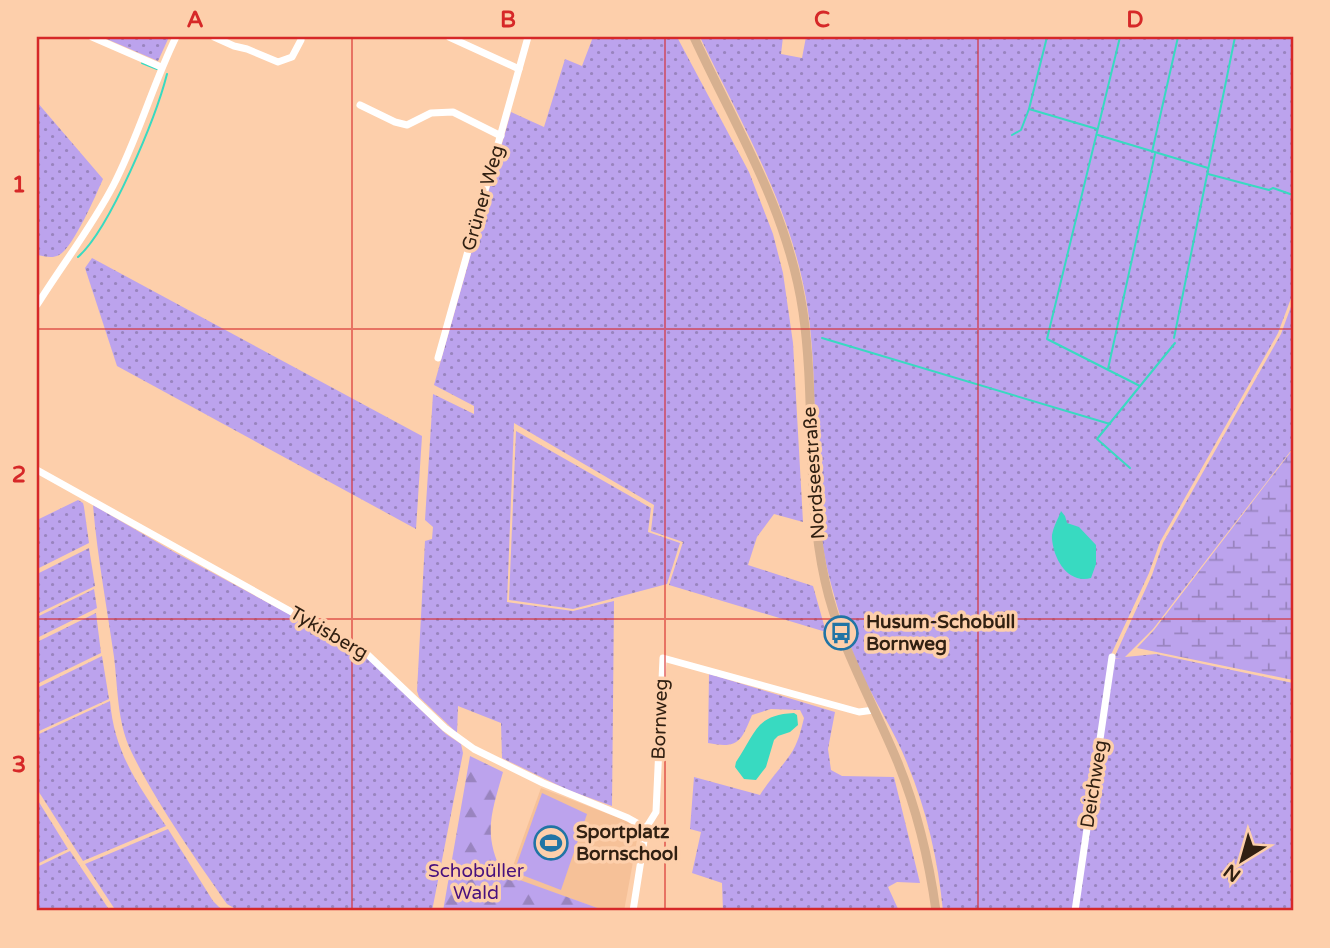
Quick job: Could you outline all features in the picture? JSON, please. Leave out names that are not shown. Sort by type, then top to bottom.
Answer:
[{"type":"main road","name":"Nordseestraße","points":[[694,37],[766,186],[788,245],[803,311],[808,361],[814,522],[825,583],[841,634],[899,765],[913,805],[929,867],[936,911]]},
{"type":"street","points":[[92,37],[161,67]]},
{"type":"street","points":[[37,305],[85,236],[113,186],[139,132],[161,67],[176,37]]},
{"type":"street","points":[[214,37],[278,62],[292,57],[301,40]]},
{"type":"street","points":[[449,37],[519,69]]},
{"type":"street","name":"Grüner Weg","points":[[438,358],[528,37]]},
{"type":"street","points":[[360,105],[407,125],[431,113],[453,112],[501,136]]},
{"type":"street","name":"Tykisberg","points":[[37,470],[367,654],[445,728],[474,749],[646,828]]},
{"type":"street","name":"Bornweg","points":[[633,911],[646,828],[656,812],[663,657],[859,712],[874,710]]},
{"type":"street","name":"Deichweg","points":[[1075,911],[1111,657]]},
{"type":"shaded area","points":[[541,788],[624,820],[639,829],[624,911],[606,911],[509,877]]},
{"type":"green space","points":[[102,37],[169,37],[158,61]]},
{"type":"green space","points":[[593,37],[677,37],[749,172],[773,234],[783,273],[793,343],[803,522],[774,514],[757,537],[748,565],[813,586],[826,632],[669,585],[683,542],[651,531],[654,505],[514,423],[507,602],[573,611],[614,601],[612,806],[568,790],[502,758],[501,723],[458,706],[457,733],[419,697],[417,691],[425,541],[432,539],[433,527],[425,520],[433,394],[474,414],[474,406],[434,385],[511,112],[544,127],[565,59],[582,66]]},
{"type":"green space","points":[[700,37],[783,37],[781,54],[802,58],[806,37],[1293,37],[1293,293],[1278,333],[1160,542],[1149,573],[1109,659],[1122,658],[1114,658],[1152,575],[1163,543],[1281,334],[1293,301],[1293,448],[1153,629],[1125,657],[1156,654],[1293,683],[1293,911],[943,911],[935,854],[914,781],[857,663],[831,584],[819,516],[812,345],[801,274],[779,204]]},
{"type":"green space","points":[[37,102],[103,179],[71,242],[54,257],[37,255]]},
{"type":"green space","points":[[92,258],[422,436],[416,529],[117,366],[85,268]]},
{"type":"green space","points":[[516,431],[651,508],[648,532],[680,543],[667,584],[573,609],[509,600]]},
{"type":"green space","points":[[1293,449],[1293,680],[1137,648],[1154,630]]},
{"type":"green space","points":[[78,500],[83,503],[89,543],[37,569],[37,520]]},
{"type":"green space","points":[[93,505],[363,654],[446,734],[461,744],[463,753],[432,911],[239,911],[227,904],[163,809],[126,740]]},
{"type":"green space","points":[[89,548],[95,586],[37,614],[37,574]]},
{"type":"green space","points":[[94,589],[97,608],[37,638],[37,617]]},
{"type":"green space","points":[[96,613],[101,653],[37,684],[37,642]]},
{"type":"green space","points":[[102,656],[109,699],[37,732],[37,688]]},
{"type":"green space","points":[[709,674],[835,712],[828,749],[831,770],[842,776],[894,777],[920,883],[897,882],[888,887],[899,911],[723,911],[722,883],[692,873],[701,832],[690,829],[694,777],[760,795],[793,751],[804,718],[800,710],[771,709],[752,715],[745,732],[732,744],[708,743]]},
{"type":"green space","points":[[110,701],[112,719],[122,752],[137,782],[166,826],[83,861],[37,789],[37,735]]},
{"type":"green space","name":"Schobüller Wald","points":[[470,756],[503,772],[493,811],[491,835],[503,874],[606,911],[443,911]]},
{"type":"green space","name":"Sportplatz Bornschool","points":[[542,793],[587,814],[561,890],[514,872]]},
{"type":"green space","points":[[37,799],[68,849],[37,864]]},
{"type":"green space","points":[[168,829],[213,901],[223,911],[116,911],[85,864]]},
{"type":"green space","points":[[70,851],[110,911],[37,911],[37,867]]},
{"type":"water","points":[[1061,511],[1067,523],[1079,527],[1096,545],[1096,564],[1091,578],[1083,579],[1069,574],[1059,562],[1052,536]]},
{"type":"water","points":[[794,713],[797,715],[798,725],[774,740],[766,767],[756,780],[744,779],[735,767],[736,762],[758,727],[771,717]]},
{"type":"waterway","points":[[1012,135],[1021,130],[1029,109],[1047,37]]},
{"type":"waterway","points":[[1120,37],[1047,339],[1140,386]]},
{"type":"waterway","points":[[1152,152],[1178,37]]},
{"type":"waterway","points":[[1174,338],[1235,37]]},
{"type":"waterway","points":[[142,63],[157,69]]},
{"type":"waterway","points":[[78,257],[91,243],[117,198],[153,117],[167,74]]},
{"type":"waterway","points":[[1029,109],[1097,129]]},
{"type":"waterway","points":[[1098,135],[1208,168]]},
{"type":"waterway","points":[[1108,369],[1155,154]]},
{"type":"waterway","points":[[1208,174],[1293,195]]},
{"type":"waterway","points":[[822,338],[1110,424]]},
{"type":"waterway","points":[[1130,468],[1097,439],[1175,343]]},
{"type":"place","name":"Husum-Schobüll Bornweg","points":[[841,633]]},
{"type":"place","name":"Sportplatz Bornschool","points":[[551,843]]}]
